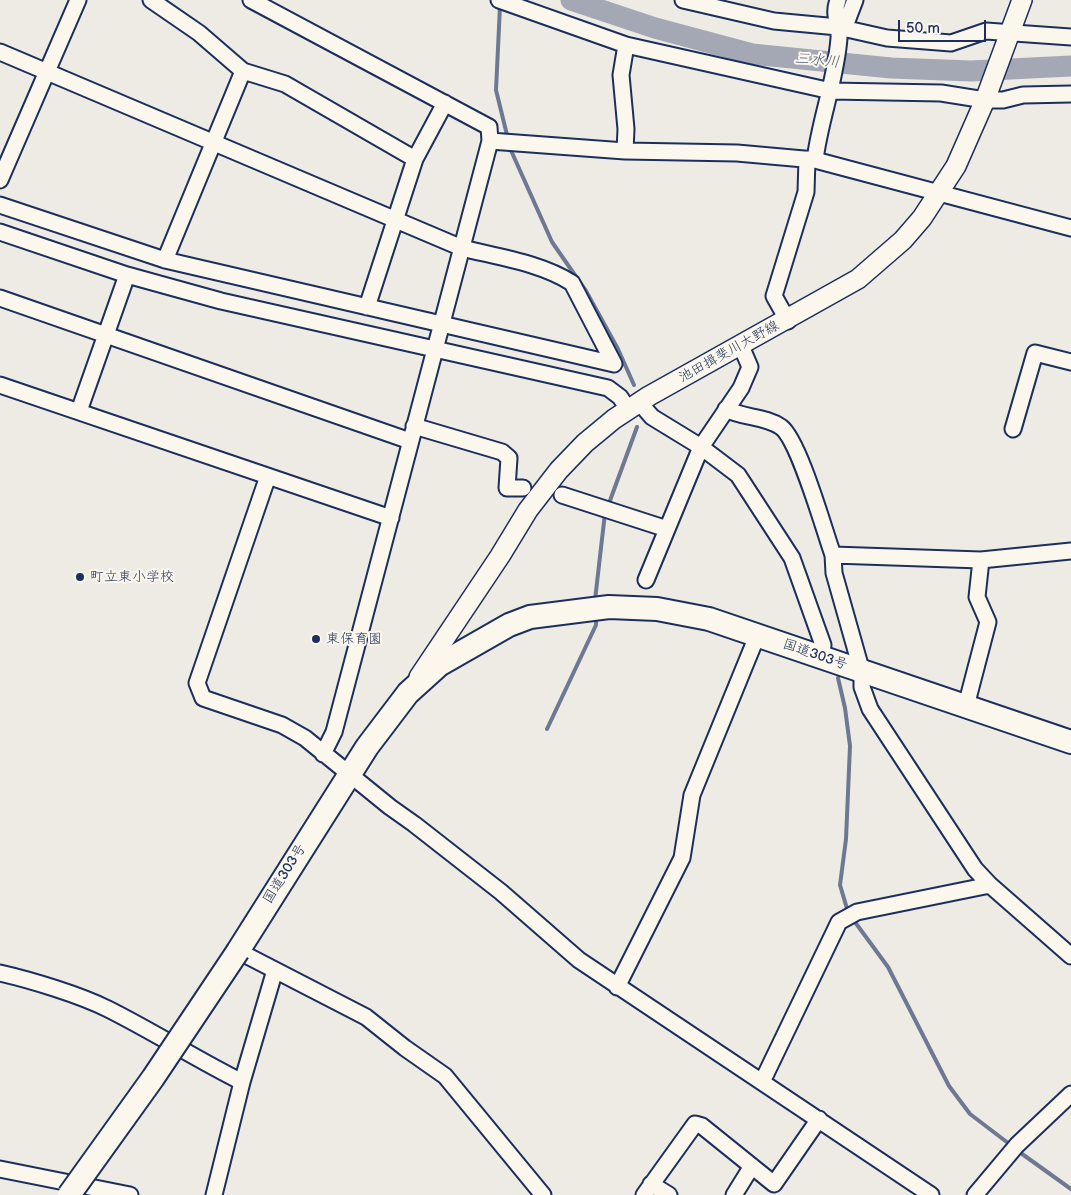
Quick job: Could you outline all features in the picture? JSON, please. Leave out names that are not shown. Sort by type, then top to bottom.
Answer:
[{"type":"highway","name":"国道303号","points":[[82,1195],[408,692],[439,665],[475,642],[509,624],[530,617],[609,607],[657,609],[709,619],[1071,742]]},
{"type":"highway","name":"国道303号","points":[[353,777],[416,700],[446,673],[482,648],[552,615]]},
{"type":"highway","name":"国道303号","points":[[69,1195],[241,952]]},
{"type":"main road","name":"池田揖斐川大野線","points":[[408,692],[500,556],[528,510],[559,470],[585,443],[634,406],[788,321],[858,279],[904,240],[939,193],[956,166],[986,98],[1022,0]]},
{"type":"street","points":[[0,180],[78,0]]},
{"type":"street","points":[[151,0],[200,33],[243,71],[285,84],[416,159]]},
{"type":"street","points":[[251,0],[489,127],[495,142],[462,248],[334,732],[322,754]]},
{"type":"street","points":[[683,0],[774,21],[887,38],[951,43],[986,31],[1008,37],[1071,37]]},
{"type":"street","points":[[788,321],[774,296],[806,192],[811,159],[832,88],[839,32],[835,20],[838,0]]},
{"type":"street","points":[[839,32],[847,21],[855,0]]},
{"type":"street","points":[[503,1],[626,45],[832,88],[942,93],[1003,100],[1023,95],[1071,94]]},
{"type":"street","points":[[624,151],[626,129],[621,75],[626,45]]},
{"type":"street","points":[[0,52],[462,248],[534,267],[562,277],[572,284],[614,364],[164,260],[0,205]]},
{"type":"street","points":[[164,260],[243,71]]},
{"type":"street","points":[[367,307],[416,159],[445,103]]},
{"type":"street","points":[[495,142],[624,151],[737,154],[811,159],[1071,228]]},
{"type":"street","points":[[0,232],[127,275],[221,301],[608,388],[701,447],[738,475],[792,558],[823,646],[821,658]]},
{"type":"street","points":[[79,411],[127,275]]},
{"type":"street","points":[[0,298],[410,441]]},
{"type":"street","points":[[646,580],[701,447],[741,388],[750,367],[741,346]]},
{"type":"street","points":[[1013,430],[1035,353],[1071,362]]},
{"type":"street","points":[[0,385],[391,518]]},
{"type":"street","points":[[726,409],[765,420],[782,428],[796,450],[833,555],[834,573],[862,672],[862,687],[870,709],[952,836],[990,885],[1071,956]]},
{"type":"street","points":[[414,426],[502,452],[509,458],[507,488],[523,488]]},
{"type":"street","points":[[268,476],[197,684],[203,698],[282,725],[305,738],[322,754],[501,892],[579,960],[931,1195]]},
{"type":"street","points":[[562,495],[667,529]]},
{"type":"street","points":[[833,555],[981,560],[1071,551]]},
{"type":"street","points":[[966,706],[988,622],[978,597],[981,560]]},
{"type":"street","points":[[617,987],[682,858],[692,795],[757,636]]},
{"type":"street","points":[[762,1082],[838,922],[858,912],[990,885]]},
{"type":"street","points":[[241,952],[366,1017],[405,1048],[445,1076],[544,1195]]},
{"type":"street","points":[[214,1195],[242,1082],[275,970]]},
{"type":"street","points":[[0,973],[21,978],[106,1008],[191,1056],[242,1082]]},
{"type":"street","points":[[976,1195],[1017,1146],[1071,1094]]},
{"type":"street","points":[[669,1195],[648,1189],[695,1124],[702,1126],[774,1184],[819,1119]]},
{"type":"street","points":[[734,1195],[752,1166]]},
{"type":"street","points":[[0,1169],[130,1195]]},
{"type":"waterway","name":"三水川","points":[[571,0],[655,28],[752,54],[891,68],[971,71],[1071,66]]},
{"type":"waterway","points":[[500,6],[496,90],[508,139]]},
{"type":"waterway","points":[[509,146],[552,242],[586,291],[618,349],[634,385]]},
{"type":"waterway","points":[[608,506],[637,427]]},
{"type":"waterway","points":[[708,443],[730,460]]},
{"type":"waterway","points":[[595,600],[605,513]]},
{"type":"waterway","points":[[805,573],[810,588]]},
{"type":"waterway","points":[[547,729],[596,625],[596,617]]},
{"type":"waterway","points":[[838,678],[845,708],[850,746],[846,839],[840,885],[848,912]]},
{"type":"waterway","points":[[852,918],[888,967],[949,1086],[970,1114],[1012,1146]]},
{"type":"waterway","points":[[1018,1151],[1071,1189]]},
{"type":"place","name":"町立東小学校","points":[[80,577]]},
{"type":"place","name":"東保育園","points":[[316,639]]}]
